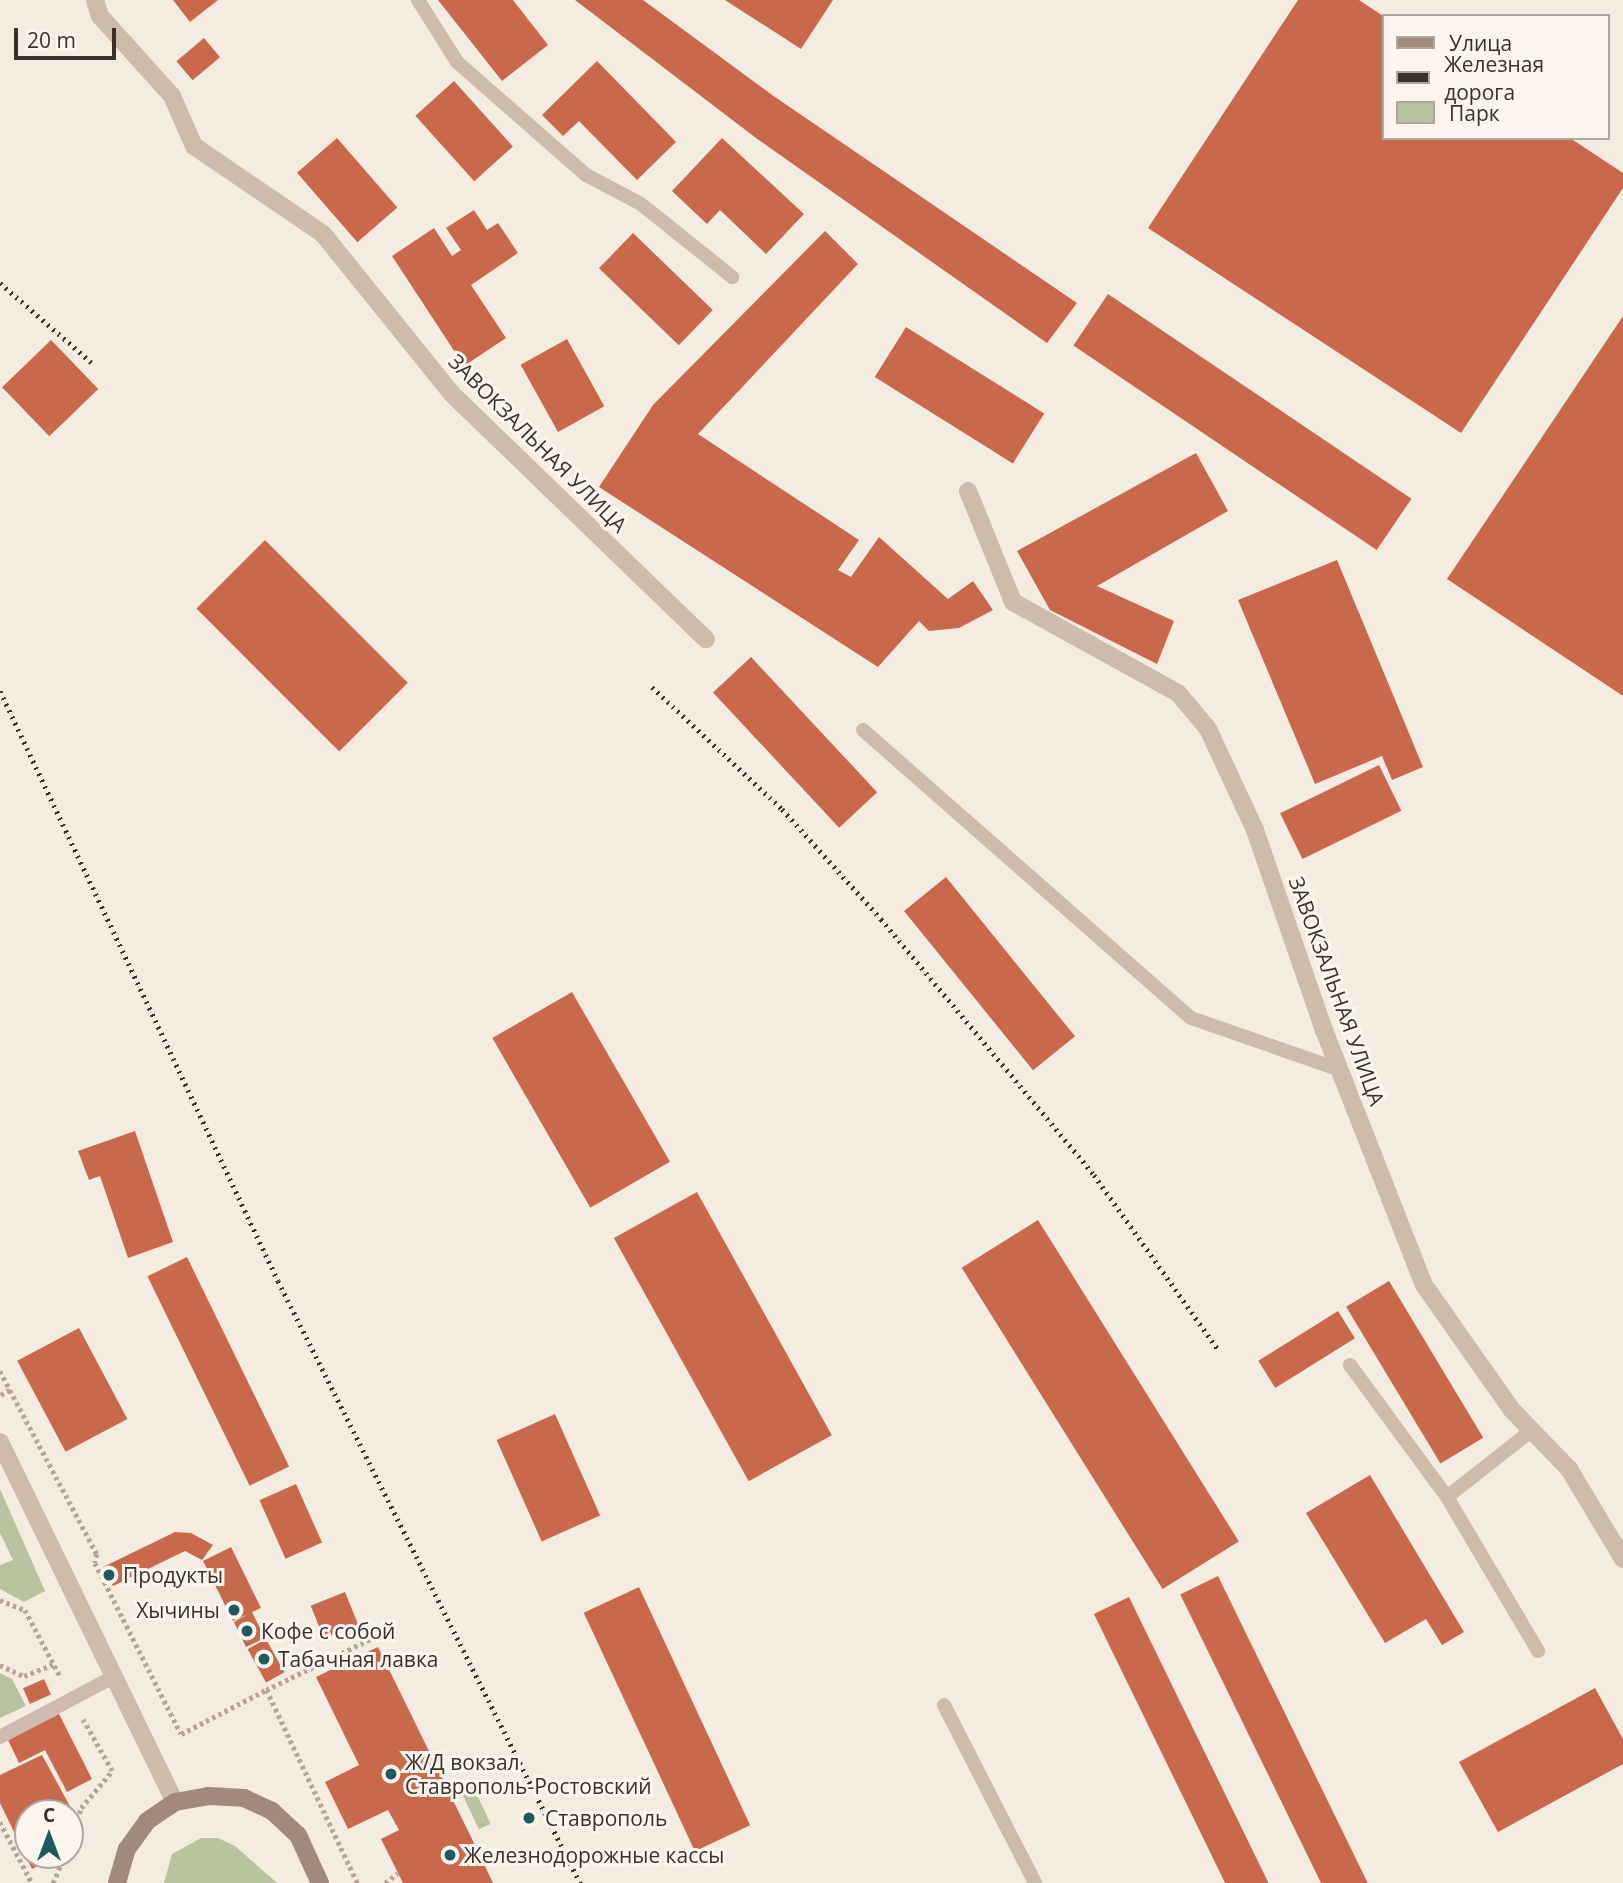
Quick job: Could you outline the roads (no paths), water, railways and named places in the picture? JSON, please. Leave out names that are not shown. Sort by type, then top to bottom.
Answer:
[{"type":"main road","points":[[118,1882],[127,1849],[147,1821],[175,1802],[208,1796],[244,1798],[272,1811],[298,1835],[320,1883]]},
{"type":"street","name":"ЗАВОКЗАЛЬНАЯ УЛИЦА","points":[[95,0],[100,16],[172,96],[194,146],[323,234],[452,394],[706,639]]},
{"type":"street","name":"ЗАВОКЗАЛЬНАЯ УЛИЦА","points":[[968,491],[1013,602],[1178,693],[1208,729],[1255,830],[1340,1070],[1424,1285],[1512,1410],[1569,1469],[1623,1559]]},
{"type":"street","points":[[0,1442],[175,1802]]},
{"type":"lane","points":[[418,0],[457,62],[586,175],[641,204],[732,277]]},
{"type":"lane","points":[[863,730],[1191,1018],[1340,1070]]},
{"type":"lane","points":[[1350,1365],[1447,1497],[1538,1651]]},
{"type":"lane","points":[[1447,1497],[1532,1430]]},
{"type":"lane","points":[[0,1737],[115,1676]]},
{"type":"lane","points":[[944,1705],[1035,1883]]},
{"type":"railway","points":[[0,283],[91,362]]},
{"type":"railway","points":[[652,687],[782,809],[881,919],[1094,1175],[1220,1352]]},
{"type":"railway","points":[[0,691],[278,1281],[580,1883]]},
{"type":"place","name":"Продукты","points":[[109,1575]]},
{"type":"place","name":"Хычины","points":[[234,1610]]},
{"type":"place","name":"Кофе с собой","points":[[247,1631]]},
{"type":"place","name":"Табачная лавка","points":[[264,1659]]},
{"type":"place","name":"Ж/Д вокзал Ставрополь-Ростовский","points":[[391,1774]]},
{"type":"place","name":"Ставрополь","points":[[529,1818]]},
{"type":"place","name":"Железнодорожные кассы","points":[[450,1855]]}]
